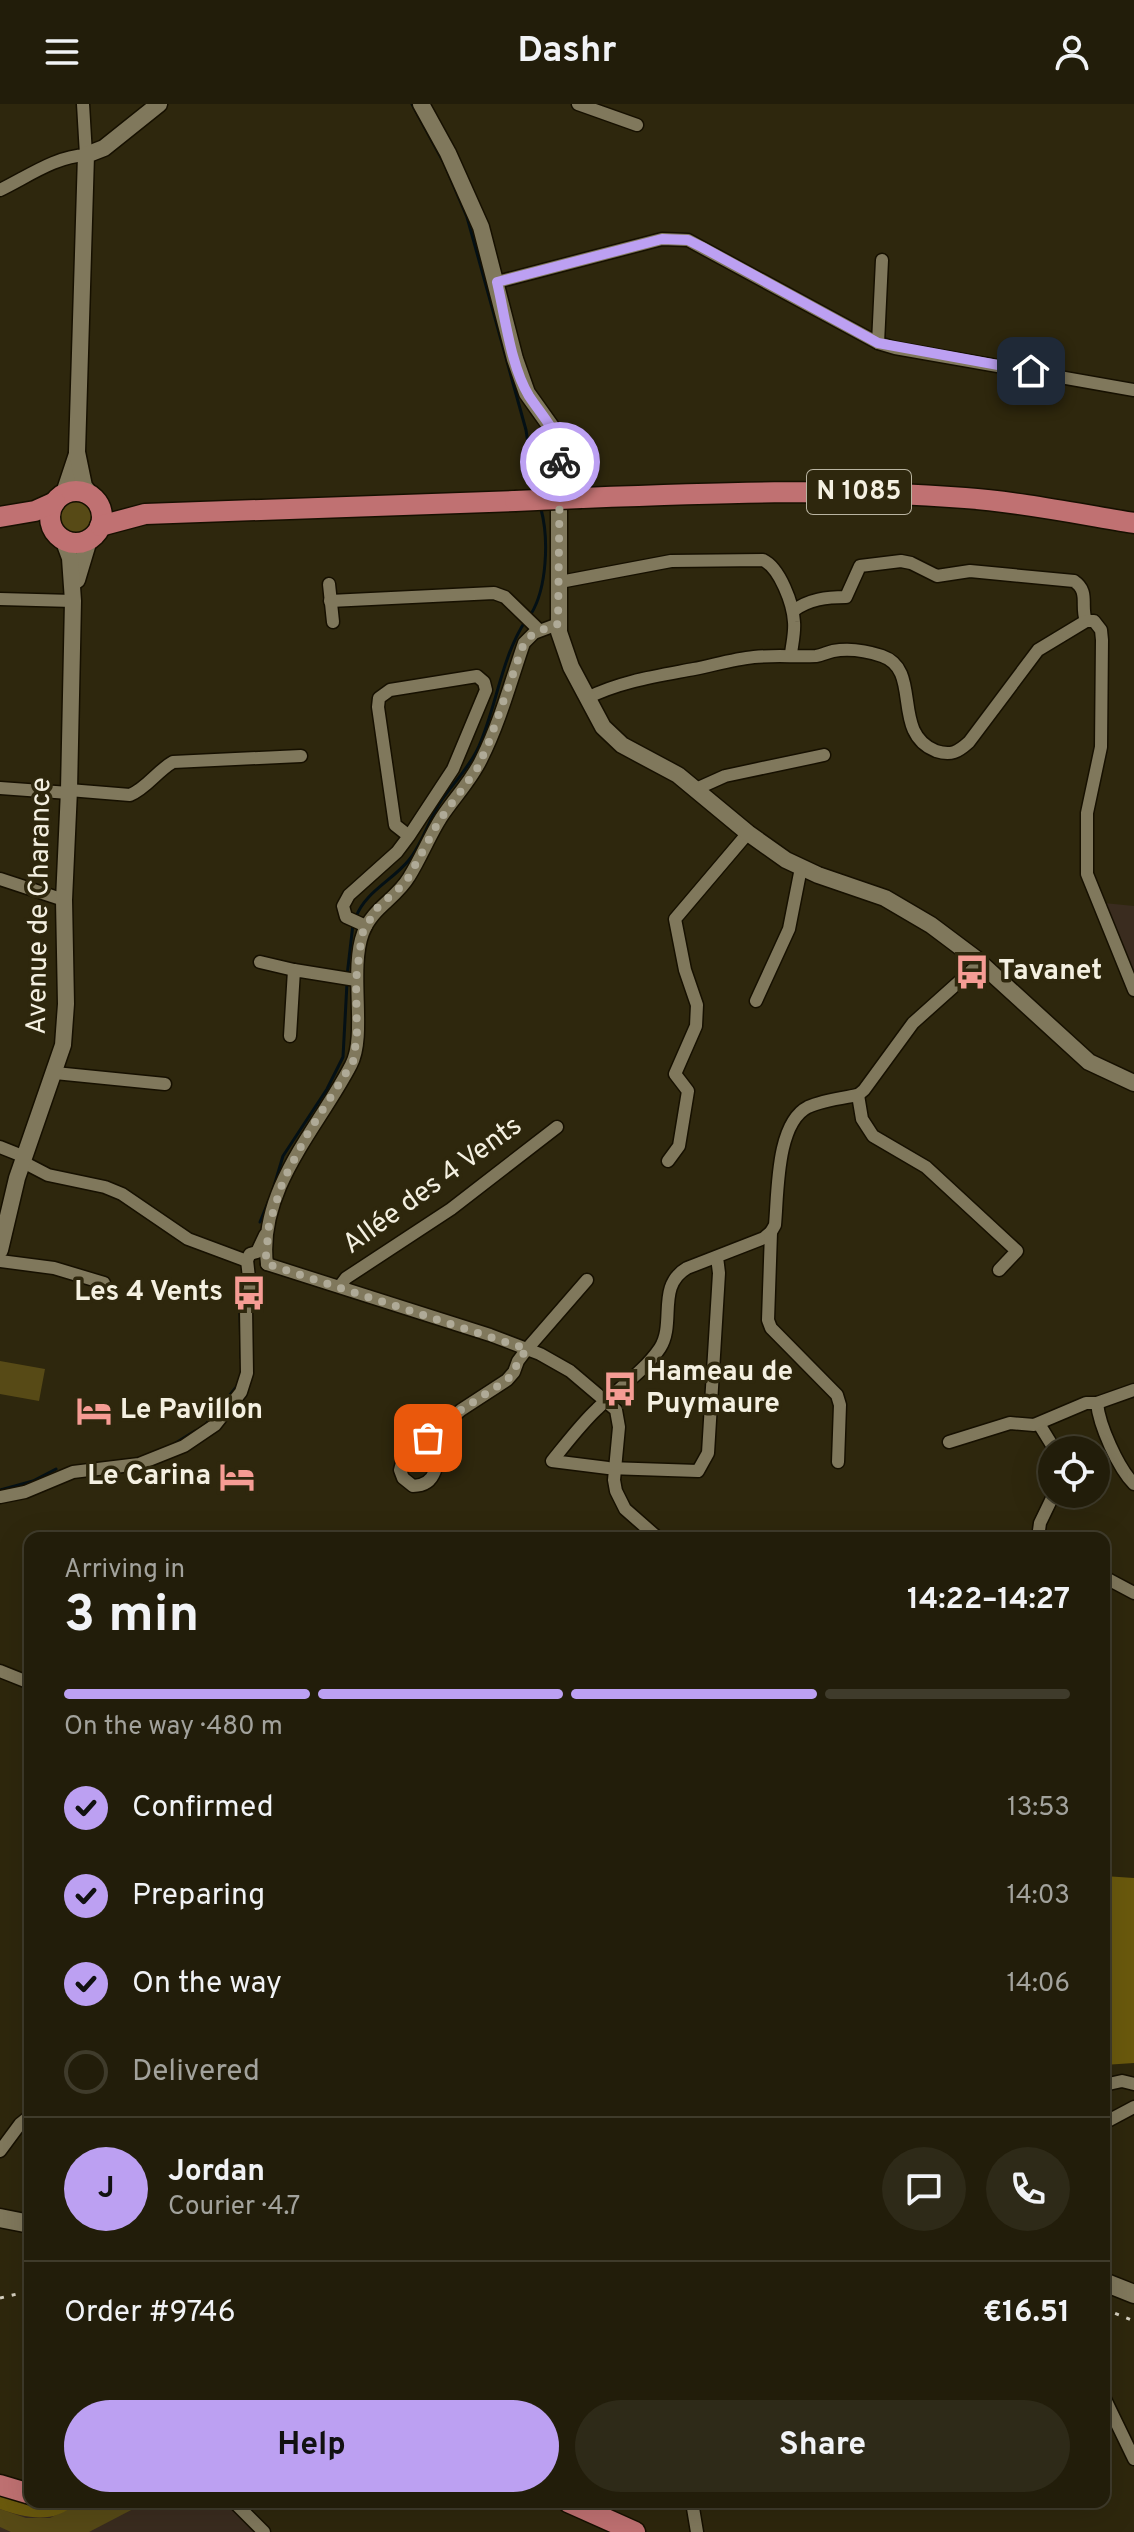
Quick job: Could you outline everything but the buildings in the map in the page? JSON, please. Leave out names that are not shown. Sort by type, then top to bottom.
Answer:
[{"type":"main road","name":"N 1085","points":[[94,499],[145,514],[819,490],[969,498],[1134,523]]},
{"type":"main road","points":[[77,491],[94,499],[102,518],[94,533],[76,543],[58,534],[2,517],[42,509],[77,491]]},
{"type":"main road","points":[[58,534],[50,515],[59,498]]},
{"type":"main road","name":"N 1085","points":[[94,533],[145,514]]},
{"type":"main road","points":[[0,2218],[24,2223]]},
{"type":"main road","points":[[1110,2284],[1134,2294]]},
{"type":"main road","points":[[0,2485],[24,2492]]},
{"type":"main road","points":[[586,2508],[635,2532]]},
{"type":"street","points":[[83,104],[86,155],[77,452],[84,486],[94,499]]},
{"type":"street","points":[[0,190],[56,162],[104,148],[159,104]]},
{"type":"street","points":[[421,104],[448,153],[481,227],[515,359],[527,393],[559,438],[558,624],[571,667],[608,733],[622,745],[678,775],[748,833],[801,868],[885,898],[931,925],[980,963],[1089,1062],[1130,1078]]},
{"type":"street","points":[[578,104],[637,125]]},
{"type":"street","points":[[497,282],[662,239],[688,240],[878,343],[1134,390]]},
{"type":"street","points":[[878,343],[882,260]]},
{"type":"street","points":[[59,498],[77,452]]},
{"type":"street","name":"Avenue de Charance","points":[[73,601],[81,558],[94,533]]},
{"type":"street","name":"Avenue de Charance","points":[[0,1250],[24,1160],[63,1045],[73,601],[70,558],[58,534]]},
{"type":"street","points":[[560,582],[671,561],[763,560],[775,571],[793,611],[791,654]]},
{"type":"street","points":[[793,611],[803,603],[827,597],[846,597],[860,566],[901,561],[937,576],[970,571],[1074,581],[1081,586],[1085,595],[1083,616],[1092,622],[1102,640],[1101,747],[1087,813],[1087,874],[1134,990]]},
{"type":"street","points":[[329,584],[333,622]]},
{"type":"street","points":[[330,601],[494,593],[505,597],[531,621],[558,624]]},
{"type":"street","points":[[0,599],[73,601]]},
{"type":"street","points":[[0,1497],[25,1492],[83,1469],[139,1464],[184,1446],[205,1434],[226,1413],[245,1382],[248,1362],[246,1309],[269,1225],[294,1159],[353,1062],[357,1035],[350,979],[363,925],[406,882],[439,821],[477,769],[524,643],[529,637],[531,621]]},
{"type":"street","points":[[587,698],[624,683],[751,657],[816,656],[836,650],[861,651],[886,657],[896,666],[903,679],[912,731],[929,747],[950,754],[969,742],[1038,650],[1092,622]]},
{"type":"street","points":[[363,925],[348,918],[343,906],[349,895],[397,852],[409,836],[453,769],[486,690],[484,682],[477,676],[390,690],[379,698],[395,825],[409,836]]},
{"type":"street","points":[[696,789],[725,776],[824,755]]},
{"type":"street","points":[[0,788],[130,795],[173,762],[301,756]]},
{"type":"street","points":[[668,1161],[679,1146],[688,1091],[675,1074],[696,1026],[697,1005],[685,970],[675,919],[748,833]]},
{"type":"street","points":[[756,1001],[789,929],[801,868]]},
{"type":"street","points":[[0,879],[64,900]]},
{"type":"street","points":[[260,962],[350,979]]},
{"type":"street","points":[[717,1257],[719,1273],[708,1453],[698,1471],[552,1461],[598,1407],[660,1347],[669,1291],[679,1273],[717,1257],[764,1238],[771,1232],[775,1225],[785,1135],[789,1126],[805,1108],[858,1095],[864,1090],[913,1023],[980,963]]},
{"type":"street","points":[[290,1036],[294,970]]},
{"type":"street","points":[[55,1073],[165,1084]]},
{"type":"street","points":[[858,1095],[862,1119],[873,1136],[926,1167],[1017,1251],[999,1270]]},
{"type":"street","name":"Allée des 4 Vents","points":[[340,1286],[346,1278],[451,1209],[557,1127]]},
{"type":"street","points":[[0,1147],[48,1175],[105,1187],[122,1194],[188,1239],[340,1286],[555,1361],[616,1410],[619,1419],[614,1480],[618,1499],[652,1532]]},
{"type":"street","points":[[771,1232],[768,1320],[771,1328],[837,1395],[840,1405],[838,1462]]},
{"type":"street","points":[[0,1261],[54,1268],[104,1283]]},
{"type":"street","points":[[438,1429],[437,1471],[431,1480],[421,1486],[413,1486],[403,1478],[400,1470],[403,1459],[438,1429],[461,1410],[507,1380],[527,1349],[587,1280]]},
{"type":"street","points":[[949,1442],[1010,1423],[1039,1424],[1086,1403],[1097,1403],[1134,1390]]},
{"type":"street","points":[[1097,1403],[1098,1415],[1121,1467],[1134,1484]]},
{"type":"street","points":[[1039,1424],[1046,1436]]},
{"type":"street","points":[[1039,1532],[1047,1508]]},
{"type":"street","points":[[1110,1580],[1134,1593]]},
{"type":"street","points":[[0,1671],[24,1681]]},
{"type":"street","points":[[1110,2084],[1122,2081],[1134,2084]]},
{"type":"street","points":[[1110,2120],[1134,2107]]},
{"type":"street","points":[[0,2151],[24,2121]]},
{"type":"street","points":[[1110,2409],[1134,2459]]},
{"type":"street","points":[[240,2508],[264,2532]]},
{"type":"street","points":[[693,2508],[697,2532]]},
{"type":"shaded area","points":[[74,497],[84,499],[93,508],[90,510],[93,527],[80,536],[65,533],[57,517],[59,507]]},
{"type":"shaded area","points":[[1104,903],[1134,906],[1134,972]]},
{"type":"shaded area","points":[[0,1361],[45,1369],[39,1401],[0,1394]]},
{"type":"shaded area","points":[[1110,1876],[1134,1878],[1134,2063],[1110,2065]]},
{"type":"shaded area","points":[[0,2495],[24,2505],[24,2508],[232,2508],[257,2532],[0,2532]]},
{"type":"shaded area","points":[[0,2495],[24,2502],[24,2508],[69,2508],[40,2518],[0,2509]]},
{"type":"shaded area","points":[[70,2508],[135,2508],[89,2532],[11,2532],[0,2527],[0,2509],[26,2518],[50,2518]]},
{"type":"waterway","points":[[412,104],[444,163],[467,217],[526,430],[535,490]]},
{"type":"waterway","points":[[531,614],[540,591],[545,563],[541,509]]},
{"type":"waterway","points":[[356,917],[366,900],[414,853],[441,801],[475,754],[511,650],[526,620]]},
{"type":"waterway","points":[[347,976],[353,924]]},
{"type":"waterway","points":[[272,1193],[283,1156],[327,1089],[343,1057],[347,983]]},
{"type":"waterway","points":[[260,1222],[269,1200]]},
{"type":"waterway","points":[[240,1313],[241,1358]]},
{"type":"waterway","points":[[207,1423],[238,1385]]},
{"type":"waterway","points":[[174,1444],[195,1431]]},
{"type":"waterway","points":[[0,1490],[33,1481],[56,1469]]},
{"type":"railway","points":[[0,2298],[24,2292]]},
{"type":"railway","points":[[1110,2311],[1134,2321]]},
{"type":"way so far","points":[[428,1438],[461,1410],[507,1380],[527,1349],[267,1264],[269,1225],[283,1181],[294,1159],[353,1062],[357,1035],[356,980],[360,944],[368,920],[406,882],[439,821],[477,769],[524,643],[534,633],[558,624],[560,462]]},
{"type":"place","name":"Tavanet","points":[[972,972]]},
{"type":"place","name":"Les 4 Vents","points":[[249,1293]]},
{"type":"place","name":"Hameau de Puymaure","points":[[620,1389]]},
{"type":"place","name":"Le Pavillon","points":[[94,1411]]},
{"type":"place","name":"Le Carina","points":[[237,1477]]},
{"type":"route","points":[[560,462],[559,438],[527,393],[515,359],[497,282],[662,239],[688,240],[878,343],[1031,371]]}]
